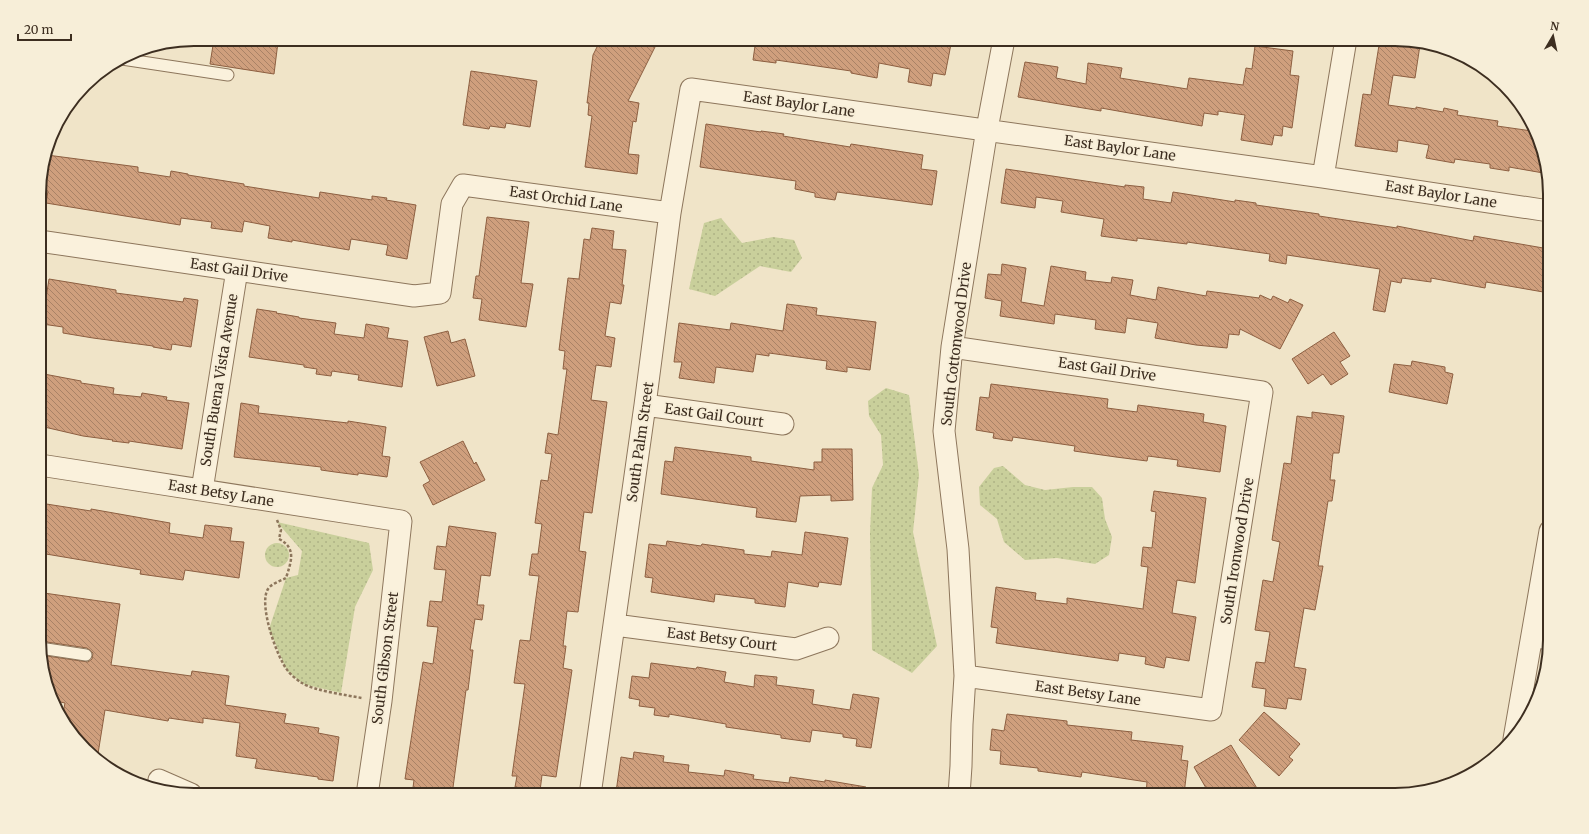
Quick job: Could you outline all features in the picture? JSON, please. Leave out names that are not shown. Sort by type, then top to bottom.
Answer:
[{"type":"street","name":"South Cottonwood Drive","points":[[959,788],[965,676],[958,549],[944,431],[952,346],[987,129],[1003,46]]},
{"type":"street","points":[[1323,177],[1345,46]]},
{"type":"street","name":"East Baylor Lane","points":[[692,89],[987,129],[1543,210]]},
{"type":"street","name":"South Palm Street","points":[[591,788],[615,625],[670,213],[692,89]]},
{"type":"street","name":"East Orchid Lane","points":[[440,293],[452,204],[463,185],[670,213]]},
{"type":"street","name":"East Gail Drive","points":[[46,242],[414,296],[440,293]]},
{"type":"street","name":"South Buena Vista Avenue","points":[[202,490],[237,270]]},
{"type":"street","name":"East Gail Drive","points":[[952,346],[1262,392]]},
{"type":"street","name":"South Ironwood Drive","points":[[1211,710],[1262,392]]},
{"type":"street","name":"East Gail Court","points":[[645,405],[783,424]]},
{"type":"street","name":"East Betsy Lane","points":[[46,465],[401,521]]},
{"type":"street","name":"South Gibson Street","points":[[368,788],[380,701],[401,521]]},
{"type":"street","points":[[1519,720],[1540,643],[1543,609]]},
{"type":"street","name":"East Betsy Court","points":[[615,625],[796,649],[828,638]]},
{"type":"street","name":"East Betsy Lane","points":[[965,676],[1211,710]]},
{"type":"street","points":[[159,780],[175,787]]},
{"type":"lane","points":[[131,60],[228,75]]},
{"type":"lane","points":[[46,649],[86,655]]},
{"type":"path","points":[[278,501],[277,522],[281,530],[279,539],[287,543],[290,550],[290,563],[286,578],[268,589],[265,602],[267,622],[280,656],[288,671],[303,684],[323,690],[380,701]]},
{"type":"green space","points":[[721,218],[742,243],[773,237],[794,240],[802,258],[791,272],[760,266],[715,296],[689,289],[704,223]]},
{"type":"green space","points":[[886,388],[909,395],[919,475],[913,532],[937,646],[912,673],[872,650],[870,534],[872,488],[883,465],[881,435],[869,416],[868,401]]},
{"type":"green space","points":[[1003,466],[1025,485],[1045,490],[1073,487],[1092,487],[1102,498],[1105,519],[1112,537],[1109,555],[1095,564],[1057,558],[1025,560],[1004,542],[997,519],[980,505],[979,487],[994,468]]},
{"type":"green space","points":[[277,522],[369,543],[373,570],[355,607],[341,693],[303,684],[287,671],[269,629],[286,578],[298,575],[302,551]]},
{"type":"green space","points":[[277,543],[286,546],[289,555],[286,564],[277,567],[268,564],[265,555],[268,546]]},
{"type":"building","points":[[213,46],[278,46],[274,74],[210,64]]},
{"type":"building","points":[[598,46],[656,46],[628,101],[639,103],[636,122],[633,121],[628,154],[639,155],[637,174],[585,167],[592,116],[588,115],[589,103],[587,103],[593,55]]},
{"type":"building","points":[[755,46],[951,46],[945,75],[933,73],[931,86],[908,82],[910,69],[879,63],[877,78],[851,73],[851,71],[776,60],[776,63],[753,60]]},
{"type":"building","points":[[1255,46],[1293,51],[1290,75],[1299,76],[1292,128],[1283,126],[1282,136],[1274,135],[1272,145],[1241,140],[1245,115],[1218,111],[1218,115],[1204,113],[1202,126],[1101,108],[1101,111],[1018,97],[1025,62],[1058,67],[1056,78],[1086,84],[1088,63],[1122,68],[1120,78],[1187,89],[1189,78],[1243,85],[1246,68],[1252,69]]},
{"type":"building","points":[[1379,46],[1404,46],[1420,48],[1415,78],[1393,75],[1388,105],[1416,109],[1416,107],[1443,112],[1444,108],[1458,111],[1457,115],[1498,121],[1497,126],[1529,131],[1538,156],[1542,173],[1509,167],[1509,171],[1490,168],[1490,164],[1455,159],[1454,163],[1426,158],[1429,145],[1398,140],[1397,152],[1355,146],[1363,94],[1371,95]]},
{"type":"building","points":[[471,71],[537,81],[530,127],[506,123],[505,128],[490,126],[489,129],[463,125]]},
{"type":"building","points":[[706,124],[784,134],[783,136],[850,147],[851,144],[923,155],[921,169],[937,171],[932,205],[837,192],[835,200],[815,197],[815,193],[795,189],[796,181],[700,167]]},
{"type":"building","points":[[51,156],[138,167],[138,172],[170,177],[171,171],[244,184],[244,186],[319,198],[320,192],[372,200],[372,196],[387,198],[386,200],[416,205],[407,259],[386,255],[388,245],[351,239],[349,250],[292,240],[292,242],[268,238],[270,226],[244,221],[242,232],[211,228],[212,222],[181,218],[180,225],[46,203],[48,191],[46,191],[46,185]]},
{"type":"building","points":[[1006,169],[1125,187],[1125,185],[1144,187],[1143,199],[1171,203],[1173,192],[1235,202],[1235,200],[1256,203],[1256,205],[1319,214],[1319,216],[1397,228],[1397,226],[1473,241],[1474,236],[1543,248],[1543,292],[1486,282],[1485,288],[1431,278],[1431,282],[1402,278],[1401,283],[1391,281],[1385,312],[1373,310],[1380,269],[1287,255],[1286,264],[1269,261],[1270,254],[1187,242],[1187,244],[1137,238],[1137,241],[1101,236],[1104,219],[1061,212],[1063,201],[1036,197],[1035,208],[1001,203]]},
{"type":"building","points":[[487,217],[529,222],[521,283],[533,284],[526,327],[479,320],[482,299],[473,298],[476,276],[479,276]]},
{"type":"building","points":[[592,228],[614,231],[612,249],[626,250],[622,285],[624,285],[621,304],[610,302],[605,336],[615,338],[611,367],[596,365],[591,400],[607,402],[592,513],[584,512],[579,551],[586,552],[578,612],[567,611],[563,646],[566,646],[563,668],[572,670],[556,777],[542,775],[540,788],[521,788],[515,787],[517,776],[512,776],[525,684],[514,683],[520,640],[530,641],[539,576],[529,575],[532,554],[538,554],[542,524],[535,523],[541,480],[548,481],[552,454],[545,453],[548,433],[558,435],[567,369],[563,369],[565,351],[559,350],[568,278],[579,279],[584,239],[590,240]]},
{"type":"building","points":[[1002,264],[1026,268],[1021,302],[1044,306],[1051,266],[1086,272],[1085,280],[1111,283],[1112,277],[1133,280],[1130,295],[1156,300],[1158,287],[1206,296],[1207,291],[1259,298],[1260,295],[1271,300],[1273,296],[1288,303],[1290,299],[1303,305],[1280,349],[1240,329],[1239,335],[1229,334],[1227,348],[1196,345],[1155,338],[1158,323],[1127,318],[1125,333],[1095,329],[1096,320],[1055,314],[1054,324],[1000,316],[1002,301],[985,298],[988,274],[1001,275]]},
{"type":"building","points":[[49,279],[116,290],[116,293],[183,302],[184,298],[198,300],[191,347],[172,344],[171,350],[63,333],[63,327],[46,325],[46,298]]},
{"type":"building","points":[[787,304],[817,308],[816,315],[876,322],[870,370],[847,367],[847,372],[826,369],[827,361],[769,353],[769,356],[756,354],[753,372],[716,367],[714,383],[679,378],[682,362],[674,362],[679,323],[730,330],[731,323],[783,331]]},
{"type":"building","points":[[257,309],[277,312],[276,313],[299,318],[336,323],[334,334],[364,338],[366,324],[389,328],[387,338],[408,341],[402,387],[358,380],[359,375],[332,371],[331,376],[316,374],[317,369],[304,367],[304,365],[249,357]]},
{"type":"building","points":[[448,331],[451,343],[465,339],[475,376],[437,386],[424,337]]},
{"type":"building","points":[[1334,332],[1350,356],[1340,362],[1348,374],[1331,385],[1323,374],[1308,384],[1292,359]]},
{"type":"building","points":[[1412,361],[1445,367],[1445,372],[1453,374],[1447,404],[1389,392],[1394,364],[1411,366]]},
{"type":"building","points":[[46,374],[81,381],[81,383],[114,388],[113,394],[141,397],[142,393],[167,397],[166,400],[189,403],[182,449],[83,436],[46,427]]},
{"type":"building","points":[[991,384],[1108,399],[1107,408],[1137,412],[1138,405],[1204,414],[1203,422],[1226,426],[1220,472],[1177,466],[1178,460],[1148,456],[1147,461],[1074,451],[1075,446],[1013,437],[1012,441],[993,438],[994,433],[976,430],[980,397],[989,398]]},
{"type":"building","points":[[241,403],[259,406],[258,413],[348,423],[348,421],[386,427],[382,456],[390,457],[387,477],[358,473],[358,475],[335,472],[321,470],[321,467],[234,457]]},
{"type":"building","points":[[1312,412],[1344,416],[1339,453],[1333,453],[1330,480],[1335,480],[1332,501],[1328,501],[1318,566],[1323,566],[1315,610],[1304,608],[1294,667],[1306,669],[1301,700],[1288,698],[1286,709],[1264,706],[1266,689],[1252,687],[1256,662],[1265,663],[1270,632],[1255,630],[1263,580],[1273,582],[1280,542],[1272,540],[1284,463],[1291,464],[1297,416],[1312,418]]},
{"type":"building","points":[[463,441],[474,464],[476,462],[485,480],[433,505],[423,485],[430,481],[420,462]]},
{"type":"building","points":[[675,447],[751,457],[751,461],[814,470],[814,462],[822,462],[822,449],[852,449],[853,500],[831,501],[831,495],[800,496],[796,522],[756,517],[757,508],[661,494],[665,461],[673,462]]},
{"type":"building","points":[[1154,491],[1206,498],[1195,583],[1177,580],[1172,613],[1196,617],[1189,661],[1166,657],[1164,668],[1145,664],[1146,657],[1119,653],[1118,661],[996,643],[998,628],[991,627],[996,587],[1036,593],[1035,600],[1067,604],[1067,598],[1143,609],[1148,567],[1141,566],[1143,547],[1152,548],[1156,512],[1151,511]]},
{"type":"building","points":[[46,504],[91,511],[91,509],[170,523],[169,533],[203,538],[205,525],[232,528],[230,541],[244,542],[239,578],[185,570],[183,580],[140,574],[141,570],[46,554]]},
{"type":"building","points":[[449,526],[496,533],[490,576],[481,575],[477,605],[484,605],[482,620],[475,619],[470,650],[473,650],[468,690],[466,690],[453,788],[413,788],[414,780],[405,779],[423,662],[433,664],[438,627],[427,626],[430,601],[442,602],[446,570],[434,569],[437,546],[446,547]]},
{"type":"building","points":[[805,532],[848,538],[841,585],[819,582],[818,587],[788,582],[785,607],[755,603],[755,599],[715,594],[714,602],[651,592],[653,578],[645,577],[649,544],[666,546],[667,541],[744,550],[744,554],[771,557],[772,551],[802,555]]},
{"type":"building","points":[[46,593],[120,604],[111,665],[191,676],[192,671],[229,676],[225,705],[286,714],[284,723],[319,728],[318,733],[339,737],[333,781],[318,779],[318,777],[255,768],[257,759],[236,756],[240,723],[203,718],[203,723],[169,718],[168,721],[105,710],[98,752],[89,745],[64,710],[65,703],[60,702],[57,696],[47,659],[47,656],[88,662],[92,659],[93,653],[87,648],[46,642]]},
{"type":"building","points":[[651,663],[696,669],[697,667],[726,672],[724,682],[754,687],[755,675],[777,677],[776,685],[814,690],[812,704],[850,710],[853,694],[879,698],[871,748],[856,746],[857,739],[843,737],[843,734],[812,730],[810,742],[781,738],[781,735],[726,727],[726,724],[669,714],[669,717],[654,715],[655,708],[639,706],[640,700],[629,698],[632,676],[649,678]]},
{"type":"building","points":[[1264,712],[1300,744],[1289,757],[1293,760],[1279,776],[1239,740]]},
{"type":"building","points":[[1007,714],[1067,721],[1067,725],[1132,732],[1131,740],[1183,746],[1181,760],[1188,761],[1185,788],[1147,788],[1147,782],[1082,772],[1081,777],[1038,771],[1038,768],[1000,764],[1001,751],[990,750],[992,729],[1004,731]]},
{"type":"building","points":[[1231,745],[1257,788],[1206,788],[1194,767]]},
{"type":"building","points":[[634,752],[664,756],[663,762],[689,765],[688,772],[724,776],[725,770],[754,775],[753,779],[789,783],[790,777],[825,782],[825,780],[866,787],[617,788],[621,757],[633,759]]}]
